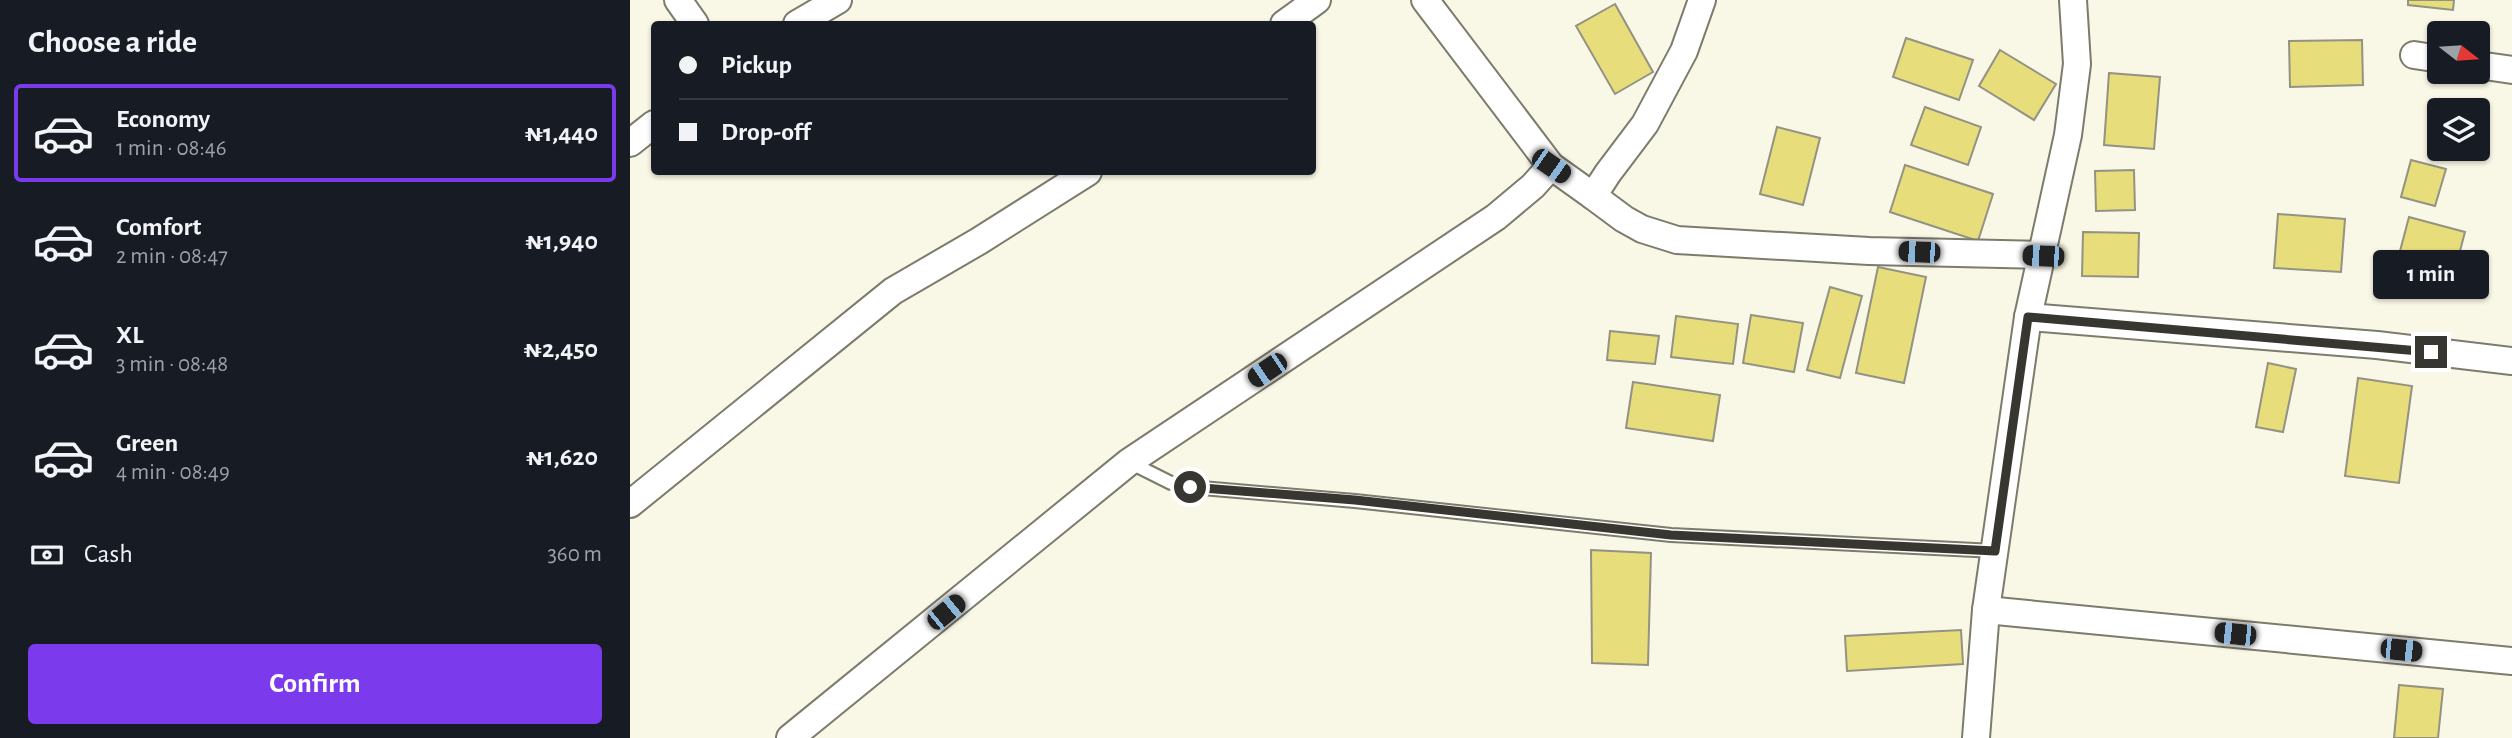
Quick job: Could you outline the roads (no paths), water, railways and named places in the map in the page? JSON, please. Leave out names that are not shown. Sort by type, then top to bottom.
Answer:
[{"type":"street","points":[[678,0],[693,21]]},
{"type":"street","points":[[802,21],[838,0]]},
{"type":"street","points":[[1288,21],[1317,0]]},
{"type":"street","points":[[1425,0],[1551,166],[1642,229],[1677,240],[2043,256]]},
{"type":"street","points":[[1593,196],[1645,124],[1684,51],[1702,0]]},
{"type":"street","points":[[1976,738],[1986,610],[2028,317],[2068,135],[2077,64],[2073,0]]},
{"type":"street","points":[[2490,67],[2512,70]]},
{"type":"street","points":[[630,143],[651,126]]},
{"type":"street","points":[[805,735],[1129,462],[1496,217],[1533,186],[1551,166]]},
{"type":"street","points":[[630,504],[893,291],[979,242],[1083,175]]},
{"type":"street","points":[[2028,317],[2377,345],[2512,361]]},
{"type":"street","points":[[1986,610],[2512,662]]},
{"type":"lane","points":[[1129,462],[1171,482],[1190,487],[1355,500],[1671,535],[1995,551]]}]
